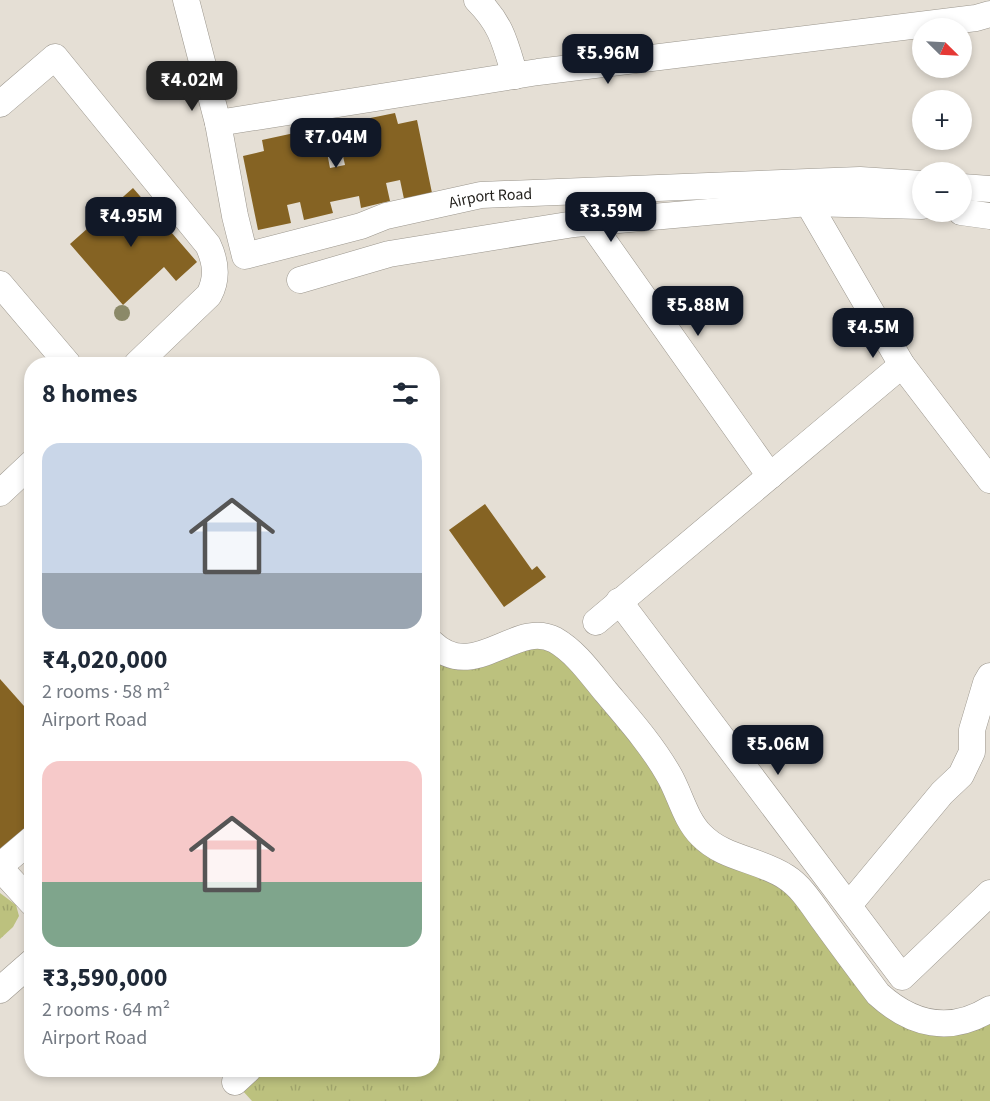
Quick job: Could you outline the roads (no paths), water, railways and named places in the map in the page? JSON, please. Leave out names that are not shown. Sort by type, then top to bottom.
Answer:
[{"type":"street","points":[[186,0],[218,123],[515,76],[976,18],[990,14]]},
{"type":"street","points":[[477,0],[492,15],[500,29],[515,76]]},
{"type":"street","points":[[0,104],[55,57],[208,245],[216,273],[209,295],[204,303],[145,357]]},
{"type":"street","name":"Airport Road","points":[[218,123],[235,216],[245,256],[362,226],[386,216],[481,195],[860,180],[912,183]]},
{"type":"street","points":[[972,188],[990,189]]},
{"type":"street","points":[[808,203],[902,365],[990,480]]},
{"type":"street","points":[[300,280],[389,254],[591,223],[808,203],[912,206]]},
{"type":"street","points":[[972,213],[990,216]]},
{"type":"street","points":[[591,223],[770,476]]},
{"type":"street","points":[[0,284],[62,357]]},
{"type":"street","points":[[596,622],[902,365]]},
{"type":"street","points":[[0,493],[24,471]]},
{"type":"street","points":[[619,601],[902,976],[990,893]]},
{"type":"street","points":[[440,649],[448,655],[471,656],[486,653],[528,637],[542,635],[555,640],[570,651],[585,667],[659,758],[700,834],[722,850],[772,869],[793,882],[878,994],[891,1006],[908,1016],[928,1022],[948,1024],[965,1021],[990,1009]]},
{"type":"street","points":[[849,905],[942,793],[961,775],[972,752],[972,730],[990,676]]},
{"type":"street","points":[[24,846],[0,867],[24,894]]},
{"type":"street","points":[[0,990],[24,969]]}]
